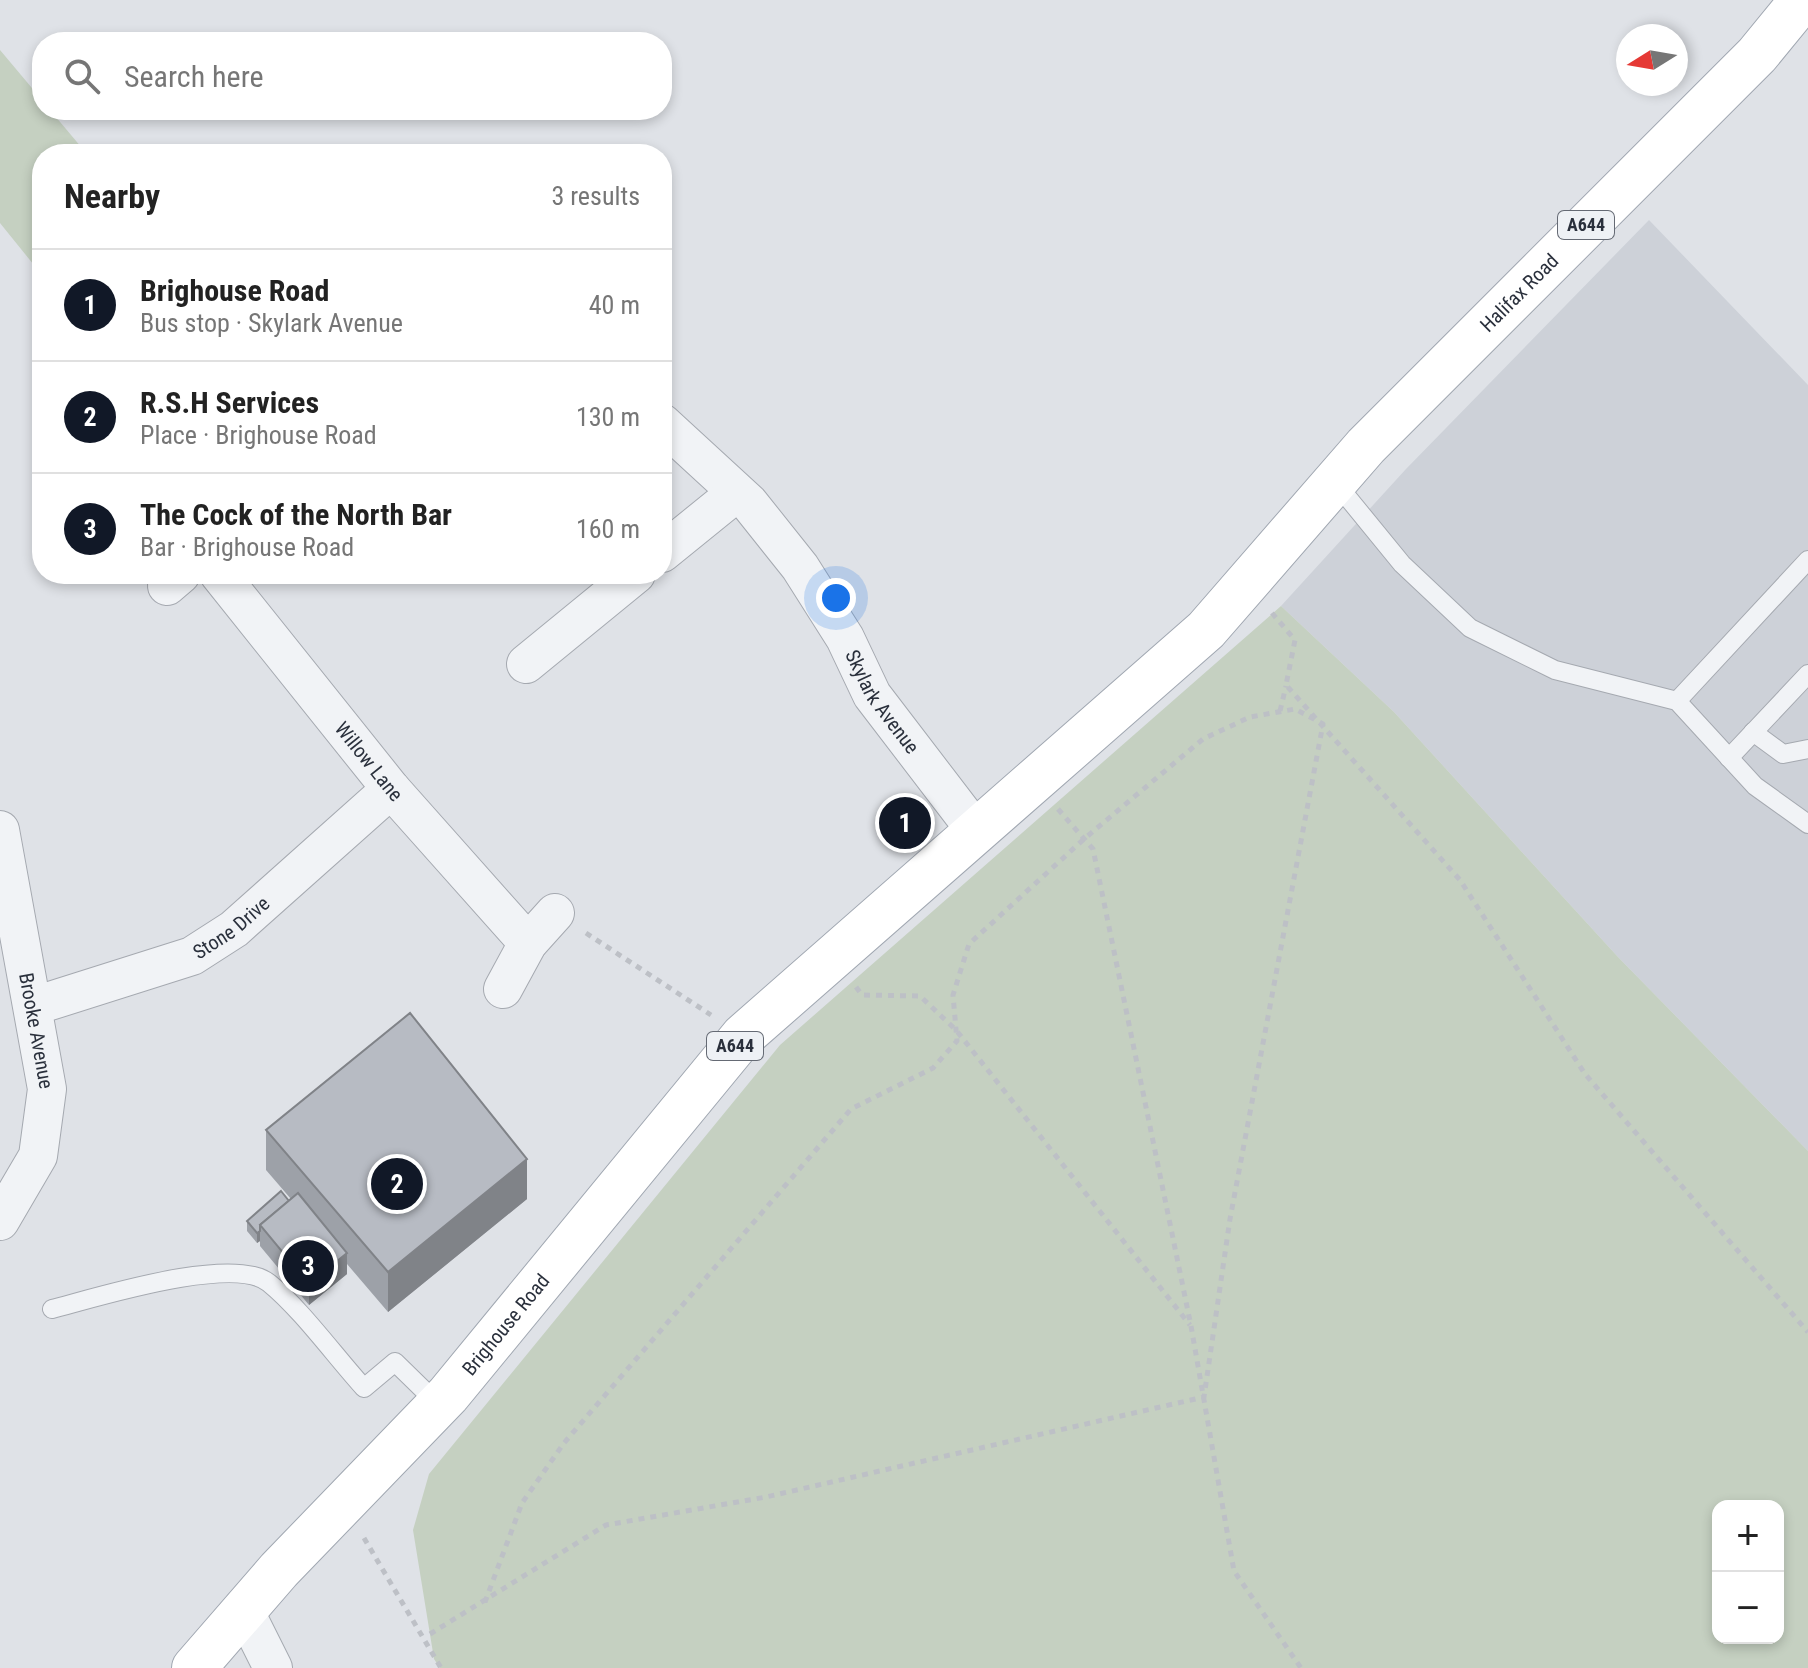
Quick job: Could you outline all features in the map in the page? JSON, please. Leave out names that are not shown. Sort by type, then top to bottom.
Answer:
[{"type":"main road","name":"Halifax Road","points":[[1335,482],[1366,446],[1757,55],[1802,0]]},
{"type":"main road","name":"Brighouse Road","points":[[194,1668],[244,1610],[439,1405],[743,1036],[1206,630],[1335,482]]},
{"type":"street","name":"Skylark Avenue","points":[[672,432],[749,503],[800,567],[845,638],[872,695],[976,831]]},
{"type":"street","points":[[672,545],[736,493]]},
{"type":"street","name":"Willow Lane","points":[[227,584],[391,789],[528,943]]},
{"type":"street","points":[[526,664],[624,584]]},
{"type":"street","name":"Stone Drive","points":[[34,1006],[192,956],[234,929],[391,789]]},
{"type":"street","name":"Brooke Avenue","points":[[0,830],[47,1089],[38,1156],[0,1221]]},
{"type":"street","points":[[503,989],[528,943],[555,913]]},
{"type":"street","points":[[244,1610],[273,1668]]},
{"type":"lane","points":[[1335,482],[1402,564],[1470,628],[1555,670],[1677,701],[1755,786],[1808,824]]},
{"type":"lane","points":[[1677,701],[1808,560]]},
{"type":"lane","points":[[1729,758],[1808,674]]},
{"type":"lane","points":[[1753,732],[1783,754],[1808,749]]},
{"type":"lane","points":[[52,1309],[174,1278],[225,1273],[266,1280],[364,1388],[395,1362],[439,1405]]},
{"type":"path","points":[[1247,583],[1295,640],[1279,712]]},
{"type":"path","points":[[1286,685],[1460,880],[1585,1074],[1808,1332]]},
{"type":"path","points":[[485,1602],[522,1503],[564,1443],[851,1109],[933,1068],[957,1041],[953,995],[969,944],[1084,839],[1203,739],[1250,717],[1295,709],[1323,724]]},
{"type":"path","points":[[1204,1397],[1230,1219],[1323,724]]},
{"type":"path","points":[[1034,781],[1093,849],[1191,1326],[1234,1571],[1301,1668]]},
{"type":"path","points":[[555,913],[743,1036]]},
{"type":"path","points":[[834,957],[862,995],[920,996],[956,1030],[1191,1326]]},
{"type":"path","points":[[430,1634],[606,1525],[782,1494],[1204,1397]]},
{"type":"path","points":[[344,1503],[441,1668]]},
{"type":"shaded area","points":[[1649,220],[1808,385],[1808,1151],[1618,957],[1394,712],[1281,606],[1406,469]]},
{"type":"green space","points":[[0,50],[32,88],[32,120],[58,120],[79,144],[32,144],[32,263],[0,223]]},
{"type":"green space","points":[[1281,606],[1394,712],[1618,957],[1808,1151],[1808,1668],[440,1668],[434,1659],[413,1530],[429,1474],[780,1045]]},
{"type":"building","points":[[410,1013],[527,1159],[388,1272],[266,1130]]},
{"type":"building","points":[[281,1191],[289,1201],[260,1225],[257,1233],[247,1221]]},
{"type":"building","points":[[298,1193],[347,1253],[309,1284],[260,1225]]},
{"type":"place","name":"Brighouse Road","points":[[905,823]]},
{"type":"place","name":"R.S.H Services","points":[[397,1184]]},
{"type":"place","name":"The Cock of the North Bar","points":[[308,1266]]}]
